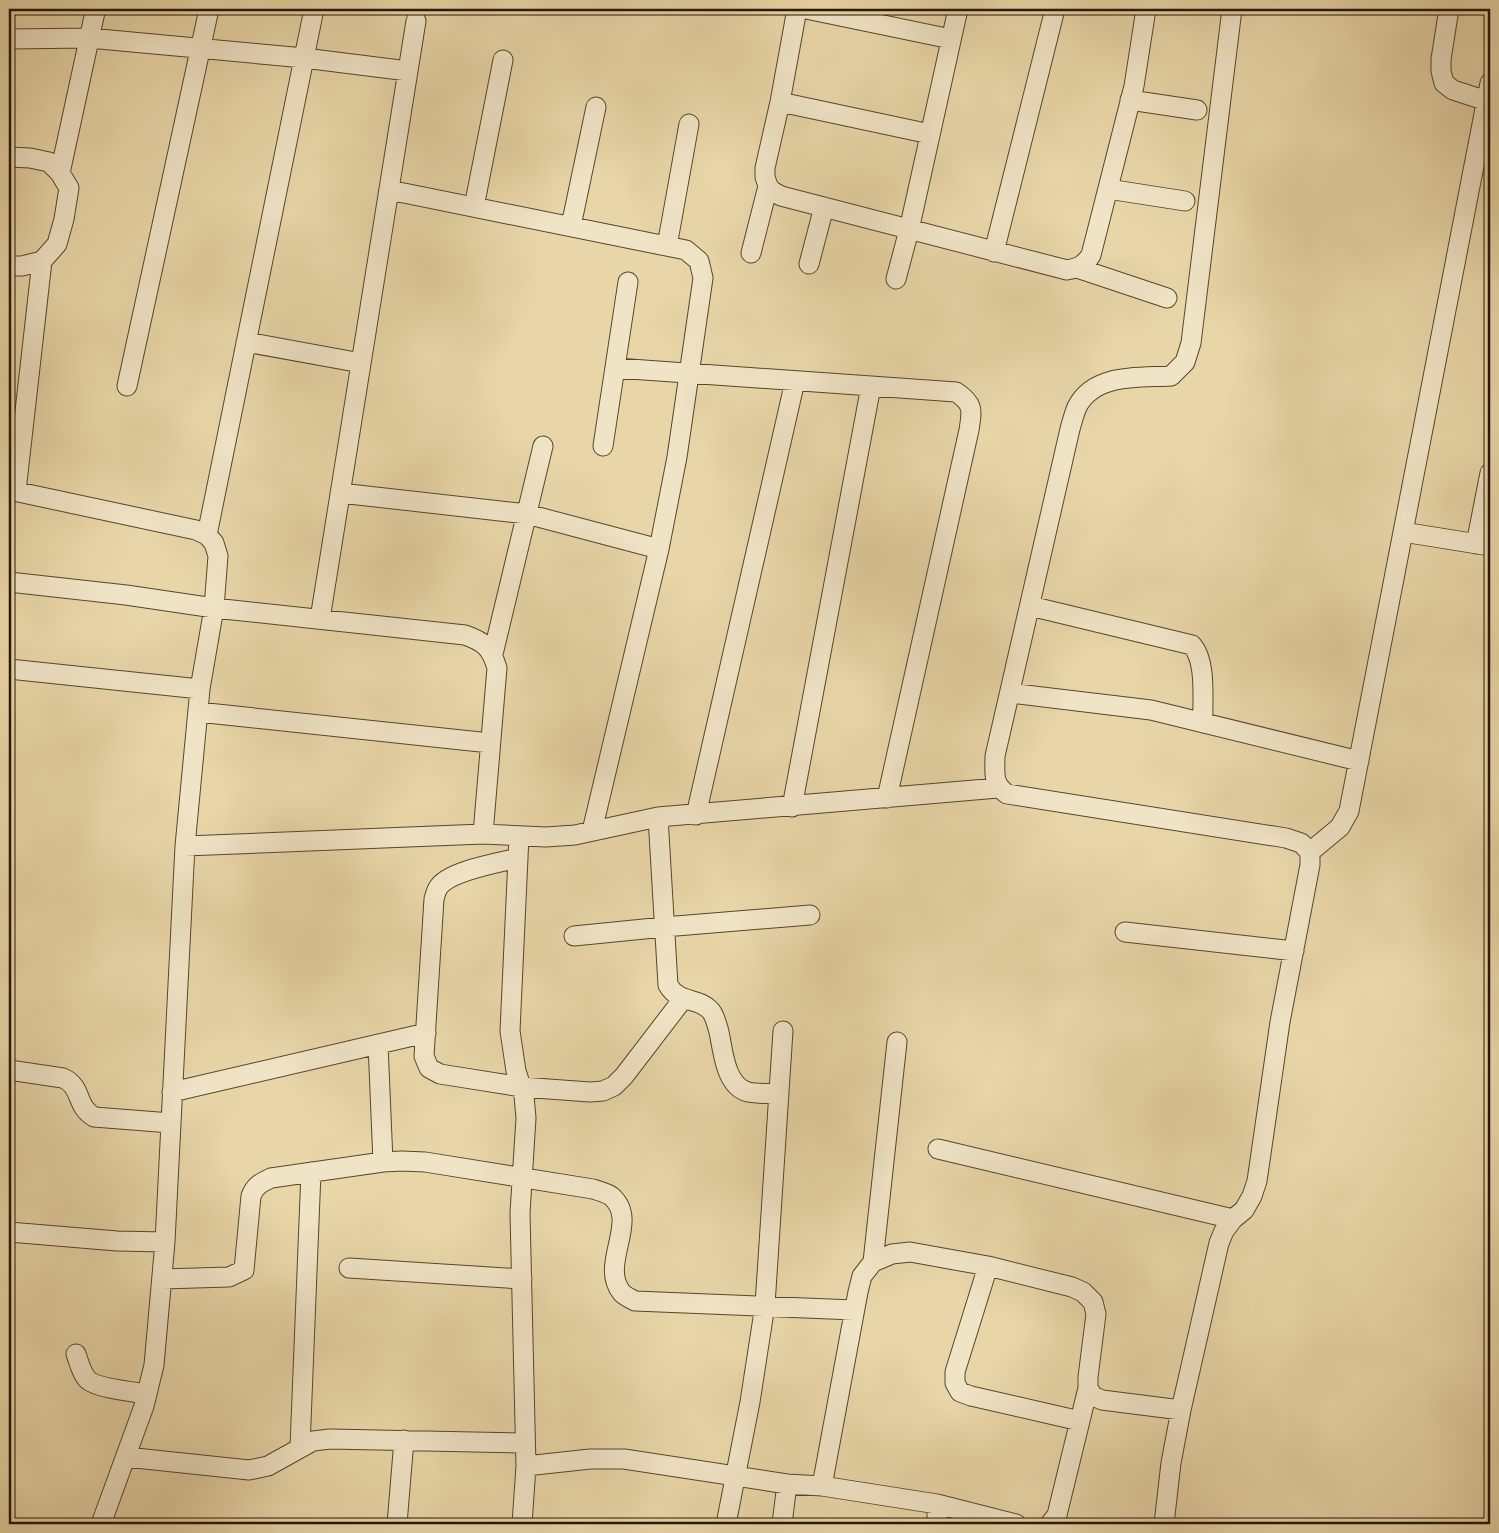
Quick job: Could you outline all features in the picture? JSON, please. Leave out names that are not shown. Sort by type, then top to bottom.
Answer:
[{"type":"street","points":[[127,386],[209,9]]},
{"type":"street","points":[[207,535],[314,9]]},
{"type":"street","points":[[797,9],[780,102],[765,168],[765,177],[772,191],[781,196],[1067,270],[1077,268],[1086,263],[1091,255],[1130,100],[1146,9]]},
{"type":"street","points":[[806,9],[952,39]]},
{"type":"street","points":[[896,279],[909,230],[958,9]]},
{"type":"street","points":[[994,252],[1055,9]]},
{"type":"street","points":[[998,788],[995,778],[995,756],[1070,429],[1077,406],[1092,388],[1112,380],[1171,376],[1184,362],[1191,343],[1232,9]]},
{"type":"street","points":[[1310,852],[1340,827],[1349,811],[1489,92],[1453,90],[1444,83],[1441,60],[1449,9]]},
{"type":"street","points":[[60,173],[95,12]]},
{"type":"street","points":[[320,619],[416,21]]},
{"type":"street","points":[[9,39],[89,38],[304,58],[408,71]]},
{"type":"street","points":[[474,207],[503,60]]},
{"type":"street","points":[[1130,100],[1197,110]]},
{"type":"street","points":[[780,102],[930,134]]},
{"type":"street","points":[[571,226],[596,107]]},
{"type":"street","points":[[667,246],[689,124]]},
{"type":"street","points":[[9,156],[49,162],[60,173],[69,188],[64,219],[57,244],[42,261],[12,491],[196,530],[207,535],[214,543],[218,556],[214,608],[200,689],[185,846],[165,1242],[154,1365],[147,1394],[102,1524]]},
{"type":"street","points":[[751,252],[768,186]]},
{"type":"street","points":[[1108,189],[1184,201]]},
{"type":"street","points":[[389,190],[686,250],[699,261],[704,278],[677,457],[659,549],[592,831]]},
{"type":"street","points":[[809,264],[824,207]]},
{"type":"street","points":[[9,266],[22,266],[42,261]]},
{"type":"street","points":[[1077,268],[1167,298]]},
{"type":"street","points":[[603,446],[628,282]]},
{"type":"street","points":[[246,342],[361,363]]},
{"type":"street","points":[[616,368],[956,392],[966,399],[971,411],[969,430],[887,798]]},
{"type":"street","points":[[696,815],[794,381]]},
{"type":"street","points":[[792,807],[871,386]]},
{"type":"street","points":[[482,834],[496,668],[493,654],[543,446]]},
{"type":"street","points":[[1403,532],[1483,545],[1490,473]]},
{"type":"street","points":[[340,493],[527,514],[659,549]]},
{"type":"street","points":[[9,582],[126,594],[214,608],[465,635],[481,641],[493,654]]},
{"type":"street","points":[[1030,606],[1192,645],[1198,652],[1201,664],[1203,723]]},
{"type":"street","points":[[9,668],[200,689]]},
{"type":"street","points":[[1010,693],[1151,710],[1359,761]]},
{"type":"street","points":[[198,712],[490,744]]},
{"type":"street","points":[[185,846],[482,834],[546,837],[575,835],[658,818],[998,788],[1007,794],[1022,797],[1286,838],[1301,843],[1310,852],[1310,865],[1280,1022],[1257,1181],[1252,1196],[1244,1210],[1224,1230],[1219,1243],[1181,1410],[1171,1462],[1164,1524]]},
{"type":"street","points":[[658,818],[668,985],[672,992],[684,999],[711,1010],[717,1022],[729,1073],[735,1085],[746,1092],[779,1094]]},
{"type":"street","points":[[519,836],[510,1031],[512,1048],[524,1096],[526,1118],[520,1213],[526,1466],[522,1524]]},
{"type":"street","points":[[518,858],[460,874],[446,880],[438,888],[434,899],[424,1056],[429,1068],[440,1074],[521,1087],[590,1092],[603,1091],[614,1086],[624,1076],[684,999]]},
{"type":"street","points":[[574,936],[664,926],[810,915]]},
{"type":"street","points":[[1125,932],[1294,951]]},
{"type":"street","points":[[726,1524],[750,1402],[764,1305],[783,1031]]},
{"type":"street","points":[[172,1092],[426,1033]]},
{"type":"street","points":[[873,1262],[897,1042]]},
{"type":"street","points":[[378,1044],[383,1162]]},
{"type":"street","points":[[9,1070],[63,1078],[71,1082],[76,1088],[81,1104],[86,1112],[94,1117],[171,1123]]},
{"type":"street","points":[[938,1149],[1233,1219]]},
{"type":"street","points":[[162,1279],[229,1278],[244,1270],[251,1196],[254,1189],[260,1183],[271,1178],[383,1162],[425,1162],[593,1189],[610,1195],[619,1206],[623,1221],[614,1263],[615,1282],[622,1294],[635,1301],[854,1310]]},
{"type":"street","points":[[300,1447],[310,1172]]},
{"type":"street","points":[[9,1232],[117,1241],[165,1242]]},
{"type":"street","points":[[822,1486],[862,1276],[873,1262],[892,1254],[910,1252],[988,1266],[1072,1287],[1083,1292],[1093,1302],[1096,1314],[1088,1388],[1057,1515],[1050,1524]]},
{"type":"street","points":[[988,1266],[955,1372],[955,1382],[960,1392],[1080,1421]]},
{"type":"street","points":[[349,1268],[522,1279]]},
{"type":"street","points":[[76,1354],[88,1381],[147,1394]]},
{"type":"street","points":[[1088,1388],[1093,1396],[1102,1400],[1181,1410]]},
{"type":"street","points":[[126,1457],[249,1470],[268,1466],[313,1441],[330,1439],[525,1443]]},
{"type":"street","points":[[397,1524],[404,1440]]},
{"type":"street","points":[[526,1466],[607,1458],[637,1461],[787,1484],[822,1486],[937,1504],[1016,1524]]},
{"type":"street","points":[[782,1524],[787,1484]]},
{"type":"street","points":[[937,1504],[937,1524]]}]
